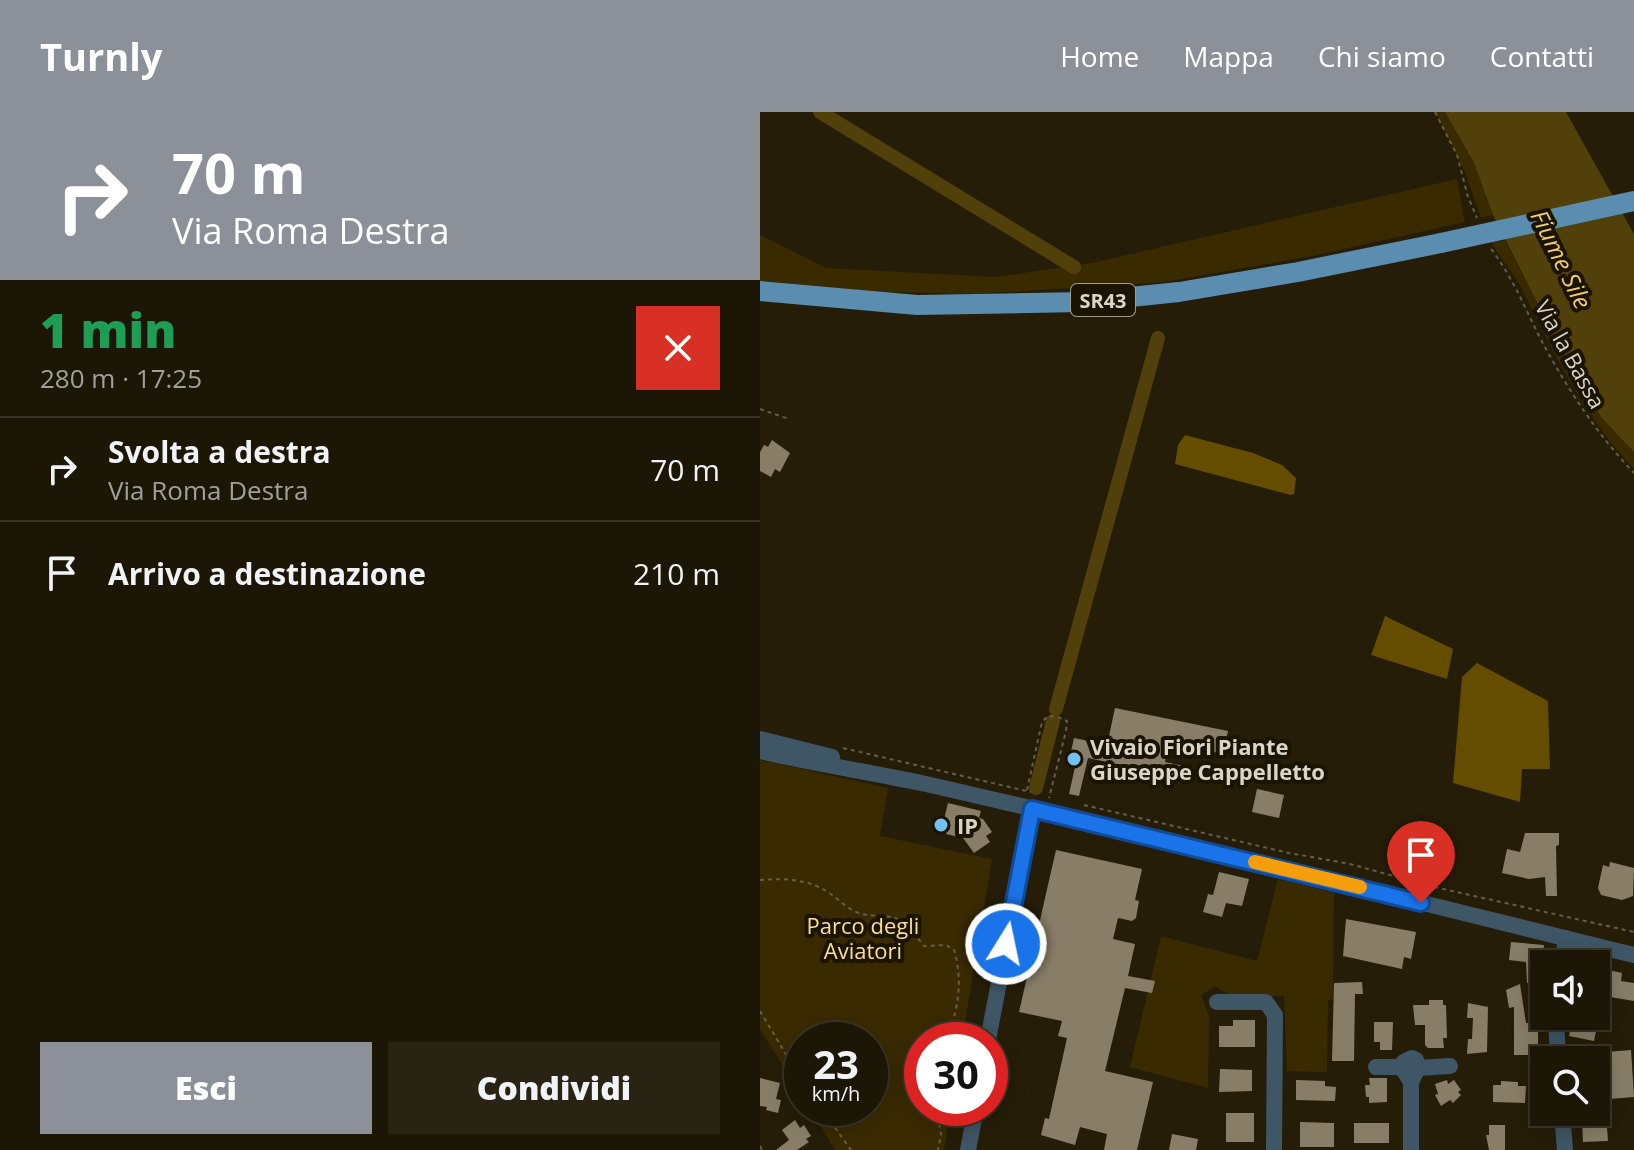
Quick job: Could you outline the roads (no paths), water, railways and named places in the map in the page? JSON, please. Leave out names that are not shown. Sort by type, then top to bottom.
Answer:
[{"type":"main road","name":"SR43","points":[[760,291],[917,305],[1082,302],[1179,292],[1298,272],[1634,201]]},
{"type":"street","points":[[760,739],[922,783]]},
{"type":"street","points":[[760,751],[837,769],[1029,800],[1634,955]]},
{"type":"street","points":[[991,1022],[1029,800]]},
{"type":"street","points":[[1564,950],[1566,938]]},
{"type":"street","points":[[1217,1002],[1266,1002],[1273,1010],[1274,1150]]},
{"type":"street","points":[[1376,1067],[1411,1072],[1450,1066]]},
{"type":"street","points":[[1411,1072],[1411,1150]]},
{"type":"street","points":[[968,1150],[973,1126]]},
{"type":"street","points":[[1563,1126],[1565,1150]]},
{"type":"water","name":"Fiume Sile","points":[[1445,112],[1566,112],[1634,234],[1634,452],[1601,417],[1554,336],[1493,215],[1474,163]]},
{"type":"waterway","points":[[820,112],[1074,267]]},
{"type":"waterway","points":[[1056,709],[1158,338]]},
{"type":"waterway","points":[[1036,788],[1053,721]]},
{"type":"place","name":"Vivaio Fiori Piante Giuseppe Cappelletto","points":[[1074,759]]},
{"type":"place","name":"IP","points":[[941,825]]},
{"type":"park label","name":"Parco degli Aviatori","points":[[863,938]]}]
